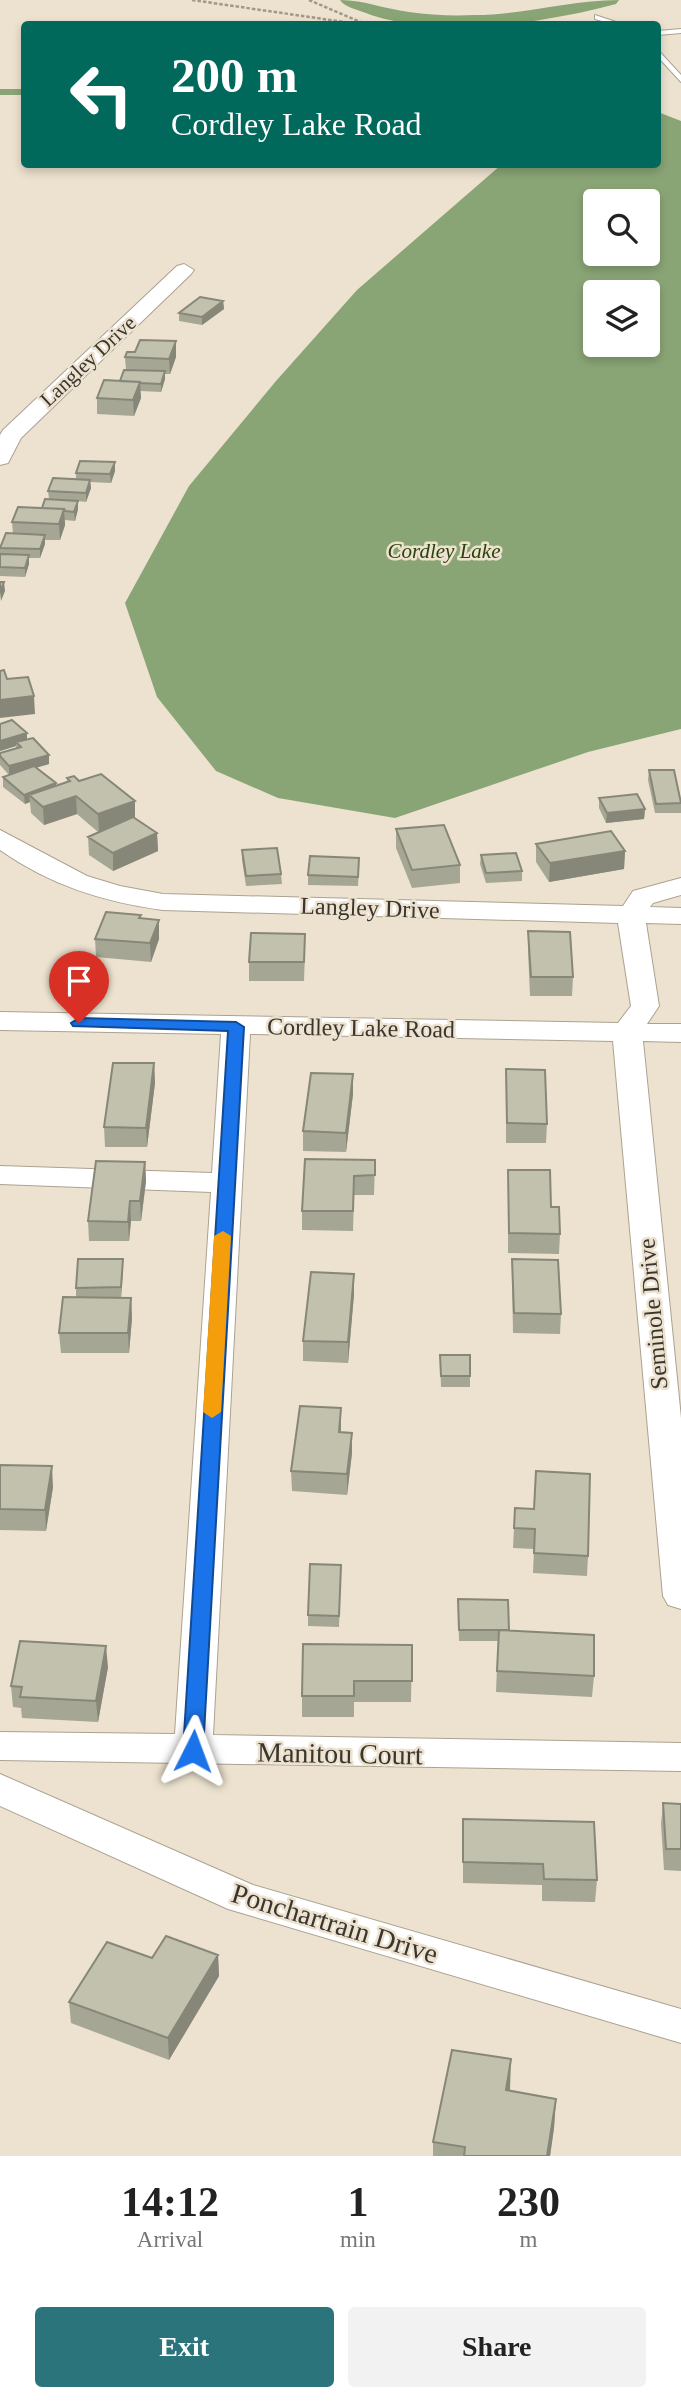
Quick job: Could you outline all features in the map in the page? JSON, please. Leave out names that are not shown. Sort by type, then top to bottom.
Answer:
[{"type":"street","name":"Langley Drive","points":[[0,458],[5,434],[184,270]]},
{"type":"street","name":"Langley Drive","points":[[0,838],[70,882],[115,896],[163,902],[681,916]]},
{"type":"street","points":[[627,1031],[645,1006],[631,915],[643,897],[681,886]]},
{"type":"street","name":"Cordley Lake Road","points":[[0,1021],[681,1033]]},
{"type":"street","points":[[193,1751],[236,1027]]},
{"type":"street","name":"Seminole Drive","points":[[627,1031],[681,1596]]},
{"type":"street","points":[[0,1175],[226,1183]]},
{"type":"street","name":"Manitou Court","points":[[0,1746],[681,1757]]},
{"type":"street","name":"Ponchartrain Drive","points":[[0,1789],[242,1898],[681,2026]]},
{"type":"lane","points":[[598,17],[609,21]]},
{"type":"lane","points":[[661,33],[681,31]]},
{"type":"lane","points":[[661,56],[681,80]]},
{"type":"path","points":[[192,0],[337,21]]},
{"type":"path","points":[[309,0],[358,21]]},
{"type":"water","name":"Cordley Lake","points":[[661,113],[681,121],[681,729],[588,752],[395,818],[278,798],[216,771],[157,697],[125,603],[189,486],[276,381],[357,290],[498,168],[661,168]]},
{"type":"building","points":[[200,297],[223,301],[202,317],[179,313]]},
{"type":"building","points":[[140,340],[176,341],[169,359],[125,357],[127,352],[135,352]]},
{"type":"building","points":[[124,370],[165,371],[161,384],[120,381]]},
{"type":"building","points":[[104,380],[140,382],[133,400],[97,398]]},
{"type":"building","points":[[80,461],[115,462],[110,474],[76,473]]},
{"type":"building","points":[[53,478],[90,480],[86,493],[48,491]]},
{"type":"building","points":[[45,499],[78,501],[74,512],[42,508]]},
{"type":"building","points":[[18,507],[64,509],[59,524],[12,522]]},
{"type":"building","points":[[6,533],[45,535],[40,549],[0,548]]},
{"type":"building","points":[[0,554],[29,555],[25,568],[0,567]]},
{"type":"building","points":[[4,670],[7,679],[28,677],[34,696],[0,700],[0,671]]},
{"type":"building","points":[[12,720],[27,733],[0,741],[0,724]]},
{"type":"building","points":[[33,738],[49,755],[9,766],[0,756],[0,753],[21,747],[16,742]]},
{"type":"building","points":[[34,766],[56,783],[24,795],[3,777]]},
{"type":"building","points":[[649,770],[674,770],[681,803],[656,804]]},
{"type":"building","points":[[101,774],[135,801],[98,814],[76,796],[43,807],[29,795],[70,781],[67,778],[74,776],[79,781]]},
{"type":"building","points":[[637,794],[645,809],[607,813],[599,798]]},
{"type":"building","points":[[133,817],[157,833],[113,853],[88,837]]},
{"type":"building","points":[[444,825],[460,865],[412,870],[396,829]]},
{"type":"building","points":[[611,831],[625,851],[550,863],[536,844]]},
{"type":"building","points":[[277,848],[281,874],[246,876],[242,850]]},
{"type":"building","points":[[516,853],[522,871],[486,873],[481,855]]},
{"type":"building","points":[[310,856],[359,858],[358,877],[308,875]]},
{"type":"building","points":[[106,912],[141,915],[139,918],[159,920],[150,943],[95,939]]},
{"type":"building","points":[[528,931],[570,932],[573,977],[531,977]]},
{"type":"building","points":[[251,933],[305,934],[304,962],[249,962]]},
{"type":"building","points":[[113,1063],[154,1063],[146,1128],[104,1127]]},
{"type":"building","points":[[506,1069],[545,1070],[547,1124],[507,1123]]},
{"type":"building","points":[[311,1073],[353,1074],[346,1133],[303,1131]]},
{"type":"building","points":[[305,1159],[375,1160],[375,1175],[354,1176],[353,1211],[302,1211]]},
{"type":"building","points":[[96,1161],[145,1162],[140,1201],[130,1201],[128,1222],[88,1221]]},
{"type":"building","points":[[508,1170],[550,1170],[551,1207],[559,1207],[560,1234],[509,1233]]},
{"type":"building","points":[[78,1259],[123,1259],[121,1287],[76,1288]]},
{"type":"building","points":[[512,1259],[558,1260],[561,1314],[514,1313]]},
{"type":"building","points":[[311,1272],[354,1274],[348,1342],[303,1341]]},
{"type":"building","points":[[63,1297],[131,1298],[128,1333],[59,1333]]},
{"type":"building","points":[[440,1355],[470,1355],[470,1376],[441,1376]]},
{"type":"building","points":[[300,1406],[341,1408],[339,1432],[352,1433],[347,1474],[291,1471]]},
{"type":"building","points":[[0,1465],[52,1466],[45,1510],[0,1509]]},
{"type":"building","points":[[536,1471],[590,1474],[588,1556],[534,1553],[535,1529],[514,1528],[515,1508],[534,1509]]},
{"type":"building","points":[[310,1564],[341,1565],[339,1616],[308,1615]]},
{"type":"building","points":[[458,1599],[508,1600],[509,1630],[459,1630]]},
{"type":"building","points":[[499,1630],[594,1635],[594,1676],[497,1671]]},
{"type":"building","points":[[20,1641],[106,1646],[96,1701],[20,1697],[22,1687],[11,1686]]},
{"type":"building","points":[[303,1644],[412,1645],[412,1681],[354,1681],[354,1696],[302,1696]]},
{"type":"building","points":[[663,1803],[681,1804],[681,1849],[666,1849]]},
{"type":"building","points":[[463,1819],[594,1822],[597,1880],[544,1879],[543,1864],[463,1862]]},
{"type":"building","points":[[166,1936],[218,1955],[168,2038],[69,2002],[107,1942],[152,1958]]},
{"type":"building","points":[[452,2050],[511,2059],[506,2090],[556,2099],[547,2156],[464,2156],[465,2147],[433,2142]]},
{"type":"waterway","points":[[349,0],[376,11],[408,18],[442,21],[478,21],[549,14],[610,0]]},
{"type":"waterway","points":[[0,92],[21,92]]},
{"type":"slow traffic","points":[[212,1412],[223,1236]]},
{"type":"route","points":[[79,1023],[236,1027],[193,1751]]}]
